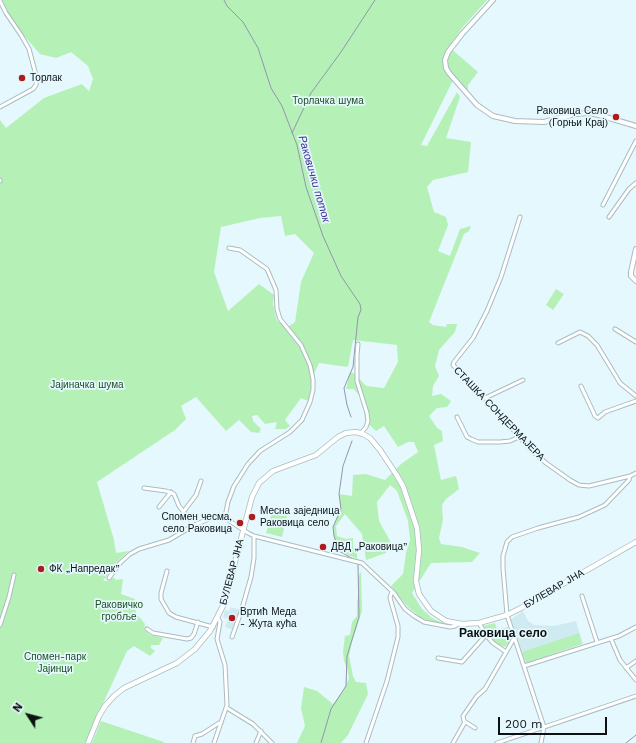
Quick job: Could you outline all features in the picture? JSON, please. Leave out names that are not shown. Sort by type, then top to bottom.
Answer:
[{"type":"main road","name":"БУЛЕВАР ЈНА","points":[[88,743],[99,716],[114,696],[124,688],[173,665],[186,657],[213,627],[218,618],[226,595],[253,493],[262,479],[273,471],[312,458],[338,437],[346,434],[356,432],[361,433],[374,442],[389,462],[403,486],[419,537],[420,550],[416,581],[419,594],[427,606],[446,621],[458,624],[479,623],[507,615],[636,542]]},
{"type":"street","points":[[493,0],[465,30],[448,52],[445,60],[446,68],[449,73],[477,105],[493,116],[515,121],[544,122],[576,114],[588,113],[636,126]]},
{"type":"street","points":[[0,1],[29,49],[37,79],[36,85],[33,89],[0,107]]},
{"type":"street","points":[[603,205],[636,141]]},
{"type":"street","points":[[609,217],[629,189],[636,183]]},
{"type":"street","name":"СТАШКА СОНДЕРМАЈЕРА","points":[[520,217],[501,276],[487,311],[473,338],[453,364],[454,367],[485,398],[531,450],[570,480],[579,485],[589,486],[630,476]]},
{"type":"street","points":[[225,517],[228,502],[234,486],[248,464],[260,451],[290,432],[302,420],[310,402],[313,390],[313,379],[310,365],[301,345],[280,319],[277,309],[276,290],[267,270],[240,250],[229,248]]},
{"type":"street","points":[[636,249],[631,272],[631,276],[636,281]]},
{"type":"street","points":[[615,329],[636,342]]},
{"type":"street","points":[[558,343],[580,332],[588,336],[597,345],[620,383],[636,396]]},
{"type":"street","points":[[358,344],[357,381],[364,401],[368,421],[366,427],[361,433]]},
{"type":"street","points":[[485,398],[523,380]]},
{"type":"street","points":[[581,386],[595,416],[598,418],[605,412],[636,402]]},
{"type":"street","points":[[457,417],[467,437],[478,442],[510,441],[519,437]]},
{"type":"street","points":[[541,743],[544,727],[507,615],[503,556],[510,537],[578,517],[595,510],[612,499],[629,480],[630,476],[636,473]]},
{"type":"street","points":[[184,511],[196,495],[201,481]]},
{"type":"street","points":[[144,488],[171,492],[175,495],[179,506],[194,525]]},
{"type":"street","points":[[159,507],[171,492]]},
{"type":"street","points":[[109,578],[120,563],[130,554],[139,549],[169,540],[194,525],[214,517],[221,516],[225,517],[254,536],[361,563],[392,591],[405,609],[419,620],[450,627],[458,624]]},
{"type":"street","points":[[232,637],[251,577],[254,558],[254,536]]},
{"type":"street","points":[[167,570],[161,597],[167,610],[176,617],[213,627]]},
{"type":"street","points":[[0,625],[14,575]]},
{"type":"street","points":[[366,743],[387,681],[398,637],[398,626],[390,598],[392,591]]},
{"type":"street","points":[[582,596],[597,642]]},
{"type":"street","points":[[214,743],[227,708],[225,665],[217,639],[220,622],[218,618]]},
{"type":"street","points":[[147,628],[153,633],[187,639],[191,638],[194,634],[198,622]]},
{"type":"street","points":[[479,623],[486,635],[506,652]]},
{"type":"street","points":[[524,666],[623,635],[636,627]]},
{"type":"street","points":[[438,658],[462,662],[486,635]]},
{"type":"street","points":[[475,728],[463,720],[463,716],[479,693],[485,689],[514,638]]},
{"type":"street","points":[[611,639],[617,654],[636,680]]},
{"type":"street","points":[[626,668],[636,661]]},
{"type":"street","points":[[497,743],[636,696]]},
{"type":"street","points":[[227,708],[253,724],[272,743]]},
{"type":"street","points":[[453,743],[465,722]]},
{"type":"street","points":[[192,743],[195,736],[202,734],[221,723]]},
{"type":"street","points":[[256,743],[261,731]]},
{"type":"shaded area","name":"Вртић Меда - Жута кућа","points":[[231,607],[241,610],[234,630],[225,627],[228,619],[223,617],[225,610],[229,611]]},
{"type":"shaded area","points":[[523,611],[528,621],[534,625],[554,626],[576,621],[583,644],[526,663],[510,620]]},
{"type":"green space","points":[[1,0],[487,0],[462,28],[449,47],[478,72],[468,85],[468,94],[454,78],[421,145],[427,146],[457,92],[460,97],[446,138],[471,142],[468,172],[433,180],[427,187],[434,212],[446,217],[448,225],[438,251],[450,256],[460,229],[471,226],[469,231],[464,234],[429,322],[433,325],[446,327],[447,324],[457,324],[455,332],[439,350],[435,366],[439,376],[433,386],[432,396],[441,394],[451,401],[447,407],[437,408],[429,416],[437,428],[442,431],[443,441],[434,445],[441,480],[456,476],[459,489],[446,499],[442,505],[443,520],[439,538],[441,544],[462,547],[480,553],[472,562],[431,563],[412,593],[422,609],[432,618],[443,623],[442,624],[420,617],[408,607],[391,586],[403,574],[406,553],[410,540],[408,521],[397,491],[390,485],[377,502],[379,521],[390,541],[386,553],[366,560],[362,534],[345,514],[336,526],[337,536],[346,539],[353,538],[353,547],[357,554],[357,559],[339,551],[334,536],[333,527],[341,509],[339,494],[352,496],[353,475],[366,474],[385,480],[401,464],[418,452],[414,442],[408,442],[398,447],[384,426],[376,431],[365,421],[364,401],[354,389],[346,389],[350,372],[355,374],[366,386],[384,388],[398,362],[397,345],[353,340],[348,367],[319,363],[312,378],[312,387],[308,401],[301,398],[285,420],[290,426],[286,429],[275,429],[277,422],[265,424],[257,415],[252,416],[253,421],[261,429],[259,433],[251,432],[239,420],[226,431],[196,397],[181,406],[186,419],[175,430],[97,482],[114,540],[116,553],[129,551],[117,562],[103,581],[109,581],[110,578],[115,578],[115,580],[123,579],[121,594],[135,599],[137,615],[145,624],[144,630],[150,635],[163,638],[159,645],[151,645],[151,648],[155,651],[150,656],[134,646],[127,651],[85,743],[0,743],[0,120],[6,128],[44,98],[82,84],[89,91],[93,79],[88,66],[71,52],[56,58],[40,54],[18,29],[6,12]],"holes":[[[281,216],[285,236],[295,234],[314,253],[301,282],[295,322],[288,327],[277,321],[273,304],[274,295],[259,284],[228,311],[214,272],[221,227],[260,218]]]},
{"type":"green space","points":[[556,289],[564,294],[553,310],[546,305]]},
{"type":"green space","points":[[272,512],[287,516],[282,537],[266,533]]},
{"type":"green space","points":[[361,571],[362,611],[349,656],[353,676],[356,682],[366,683],[368,694],[348,735],[341,743],[297,743],[305,726],[301,708],[304,687],[317,691],[333,704],[343,691],[349,678],[343,651],[345,636],[350,635],[352,622],[357,616],[357,601],[359,594],[358,578]]},
{"type":"green space","points":[[495,623],[497,630],[508,627],[510,638],[509,643],[505,647],[497,644],[483,626]]},
{"type":"green space","points":[[579,633],[582,644],[526,663],[522,652]]},
{"type":"green space","points":[[101,721],[164,742],[164,743],[92,743]]},
{"type":"waterway","name":"Раковички поток","points":[[224,0],[227,6],[243,22],[258,48],[271,88],[282,106],[297,145],[306,187],[323,236],[341,276],[360,304],[361,310],[358,317],[353,367],[344,388],[351,417]]},
{"type":"waterway","points":[[292,133],[311,93],[341,52],[375,0]]},
{"type":"waterway","name":"Раковички поток","points":[[352,441],[343,466],[339,494],[341,509],[333,527],[334,536],[339,551],[353,559]]},
{"type":"waterway","name":"Раковички поток","points":[[321,743],[331,709],[346,686],[347,656],[359,617],[358,564]]},
{"type":"waterway","points":[[626,743],[636,735]]},
{"type":"place","name":"Торлак","points":[[22,78]]},
{"type":"place","name":"Раковица Село (Горњи Крај)","points":[[616,117]]},
{"type":"place","name":"Месна заједница Раковица село","points":[[252,517]]},
{"type":"place","name":"Спомен чесма, село Раковица","points":[[240,523]]},
{"type":"place","name":"ДВД „Раковица”","points":[[323,547]]},
{"type":"place","name":"ФК „Напредак”","points":[[41,569]]},
{"type":"place","name":"Вртић Меда - Жута кућа","points":[[232,618]]},
{"type":"district","name":"Раковица село","points":[[503,633]]},
{"type":"park label","name":"Торлачка шума","points":[[328,101]]},
{"type":"park label","name":"Јајиначка шума","points":[[87,385]]},
{"type":"park label","name":"Раковичко гробље","points":[[119,610]]},
{"type":"park label","name":"Спомен-парк Јајинци","points":[[55,662]]}]
